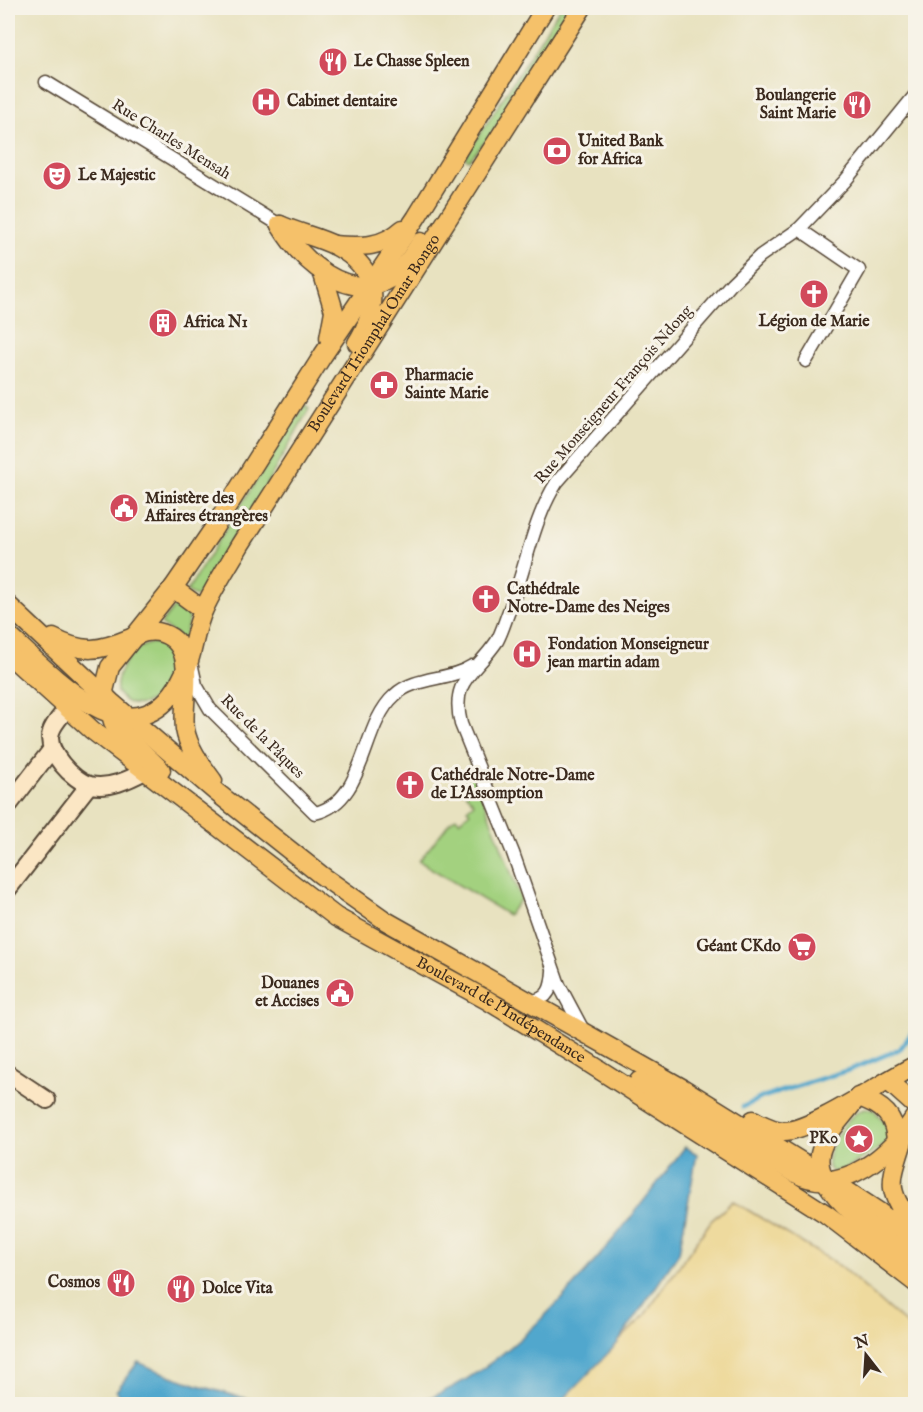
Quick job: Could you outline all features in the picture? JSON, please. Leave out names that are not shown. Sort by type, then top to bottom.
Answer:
[{"type":"main road","name":"Boulevard Triomphal Omar Bongo","points":[[134,636],[173,588],[289,412],[323,355],[416,218],[545,8]]},
{"type":"main road","name":"Boulevard Triomphal Omar Bongo","points":[[188,660],[203,610],[262,512],[582,8]]},
{"type":"main road","points":[[280,225],[293,244],[322,271],[352,286],[372,284],[391,278],[413,255],[466,173],[501,137]]},
{"type":"main road","points":[[280,225],[334,245],[366,247],[380,245],[399,233],[416,218]]},
{"type":"main road","points":[[262,512],[295,445],[367,323],[373,305],[372,284],[362,267],[334,245]]},
{"type":"main road","points":[[322,271],[332,296],[334,317],[323,355]]},
{"type":"main road","points":[[173,588],[203,610]]},
{"type":"main road","points":[[8,605],[113,707]]},
{"type":"main road","points":[[30,626],[69,646],[81,649],[110,646],[147,631],[165,634],[178,644],[188,660],[185,715],[188,741],[225,799]]},
{"type":"main road","points":[[8,635],[81,698],[144,716],[157,711],[171,696],[188,660]]},
{"type":"main road","points":[[134,636],[110,668],[104,685],[113,707],[114,725],[131,743],[247,842],[271,866]]},
{"type":"main road","name":"Boulevard de l'Indépendance","points":[[8,654],[92,730],[355,928],[477,994],[562,1046],[826,1214],[915,1283]]},
{"type":"main road","name":"Boulevard de l'Indépendance","points":[[113,707],[321,875],[386,921],[584,1031],[682,1088],[715,1111]]},
{"type":"main road","points":[[67,708],[50,733],[52,749],[62,767],[89,785],[112,785],[145,771]]},
{"type":"main road","points":[[8,806],[52,749]]},
{"type":"main road","points":[[8,889],[89,785]]},
{"type":"main road","points":[[562,1046],[591,1053],[715,1111],[879,1212],[915,1242]]},
{"type":"main road","points":[[715,1111],[754,1134],[798,1129],[915,1065]]},
{"type":"main road","points":[[8,1074],[48,1100]]},
{"type":"main road","points":[[888,1081],[915,1106]]},
{"type":"main road","points":[[858,1097],[886,1110],[892,1122],[906,1130]]},
{"type":"main road","points":[[858,1097],[822,1148],[826,1179],[847,1206],[915,1261]]},
{"type":"main road","points":[[826,1179],[868,1164],[906,1130]]},
{"type":"main road","points":[[906,1130],[891,1189],[896,1203],[915,1228]]},
{"type":"street","name":"Rue Charles Mensah","points":[[46,82],[280,225]]},
{"type":"street","name":"Rue Monseigneur François Ndong","points":[[584,1031],[572,1011],[554,970],[513,853],[460,724],[456,705],[459,690],[498,639],[524,576],[546,500],[557,482],[732,283],[760,256],[799,229],[845,181],[914,98]]},
{"type":"street","points":[[799,229],[859,270],[806,361]]},
{"type":"street","name":"Rue de la Pâques","points":[[188,660],[201,696],[228,728],[315,813],[339,803],[359,765],[382,711],[394,695],[408,687],[460,673],[485,656]]},
{"type":"street","points":[[531,1001],[540,1000],[548,995],[554,970]]},
{"type":"green space","points":[[560,8],[572,8],[490,136],[469,160],[465,158]]},
{"type":"green space","points":[[304,405],[309,409],[262,492],[197,597],[187,591]]},
{"type":"green space","points":[[178,602],[191,610],[184,640],[161,624]]},
{"type":"green space","points":[[154,643],[167,650],[173,661],[171,675],[164,688],[154,698],[142,704],[129,703],[117,692],[122,668],[132,654]]},
{"type":"green space","points":[[470,764],[521,899],[508,915],[419,861],[450,822],[456,817],[459,821],[470,812],[467,809],[474,803],[464,791]]},
{"type":"green space","points":[[865,1109],[874,1110],[889,1129],[886,1144],[847,1168],[833,1172],[828,1167],[828,1160],[834,1143],[851,1118]]},
{"type":"sand","points":[[733,1201],[840,1266],[915,1332],[915,1404],[556,1404],[644,1316],[711,1221]]},
{"type":"water","points":[[685,1147],[697,1154],[679,1253],[617,1344],[562,1401],[556,1404],[409,1404],[449,1389],[488,1365],[526,1333],[563,1297],[597,1258]]},
{"type":"water","points":[[138,1362],[203,1387],[270,1404],[125,1404],[116,1391]]},
{"type":"waterway","points":[[8,12],[10,8]]},
{"type":"waterway","points":[[743,1107],[763,1097],[852,1069],[900,1049],[916,1027]]},
{"type":"place","name":"Le Chasse Spleen","points":[[333,62]]},
{"type":"place","name":"Cabinet dentaire","points":[[266,102]]},
{"type":"place","name":"Boulangerie Saint Marie","points":[[857,105]]},
{"type":"place","name":"United Bank for Africa","points":[[557,151]]},
{"type":"place","name":"Le Majestic","points":[[57,176]]},
{"type":"place","name":"Légion de Marie","points":[[814,294]]},
{"type":"place","name":"Africa N1","points":[[163,323]]},
{"type":"place","name":"Pharmacie Sainte Marie","points":[[384,385]]},
{"type":"place","name":"Ministère des Affaires étrangères","points":[[124,508]]},
{"type":"place","name":"Cathédrale Notre-Dame des Neiges","points":[[486,599]]},
{"type":"place","name":"Fondation Monseigneur jean martin adam","points":[[527,654]]},
{"type":"place","name":"Cathédrale Notre-Dame de L'Assomption","points":[[410,785]]},
{"type":"place","name":"Géant CKdo","points":[[802,947]]},
{"type":"place","name":"Douanes et Accises","points":[[340,993]]},
{"type":"place","name":"PK0","points":[[859,1139]]},
{"type":"place","name":"Cosmos","points":[[121,1283]]},
{"type":"place","name":"Dolce Vita","points":[[181,1289]]}]
